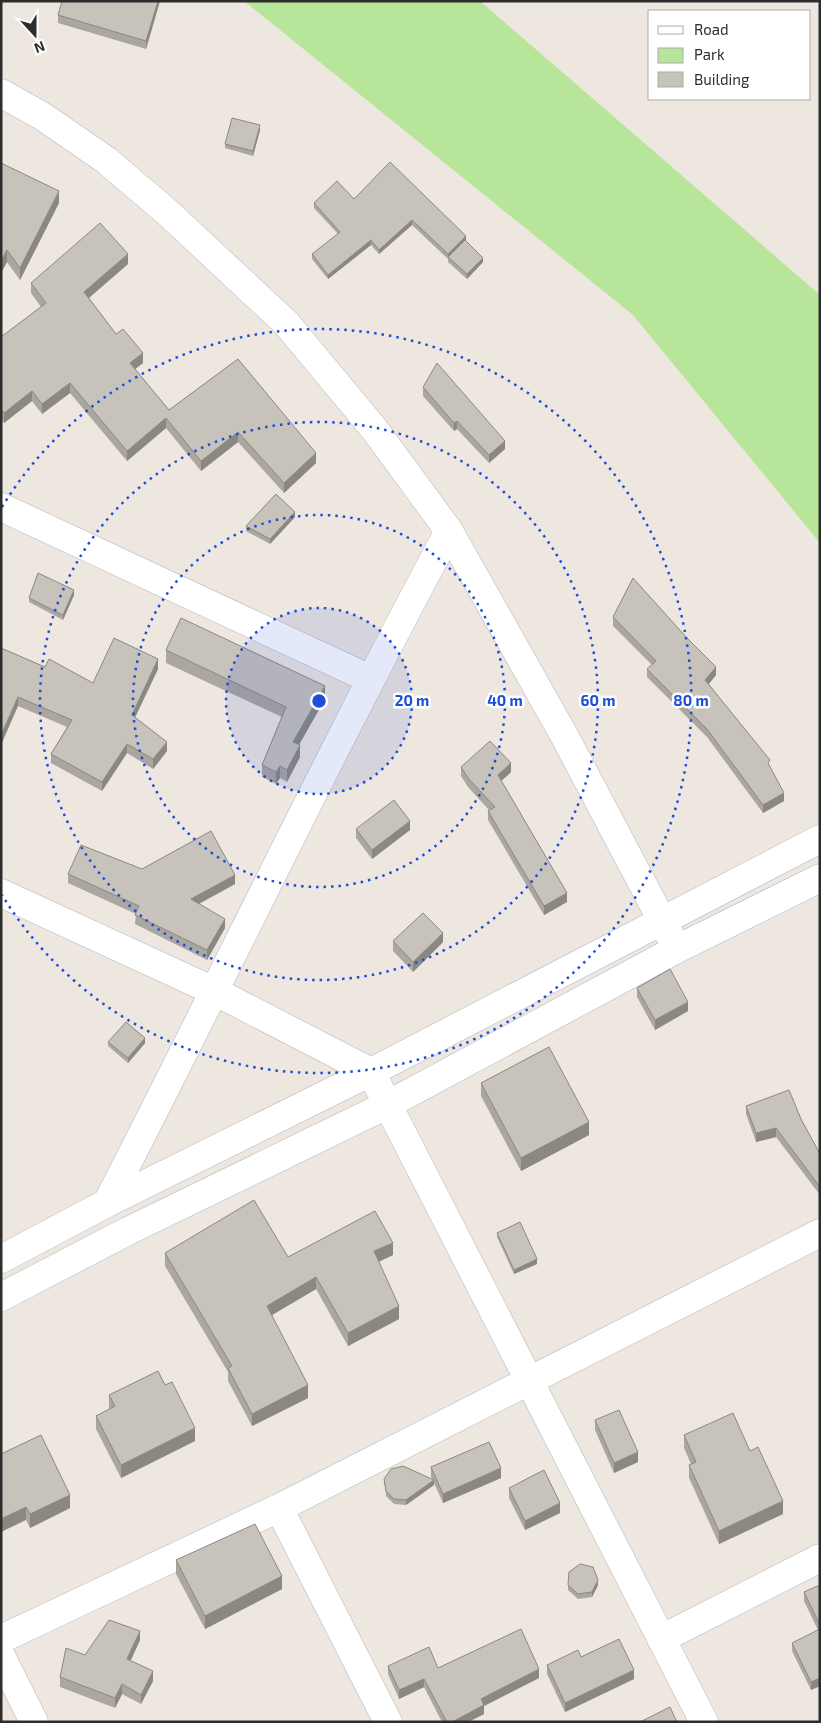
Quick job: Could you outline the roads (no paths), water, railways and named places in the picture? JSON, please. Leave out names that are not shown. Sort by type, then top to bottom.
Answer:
[{"type":"street","points":[[1,93],[42,116],[106,160],[167,212],[286,324],[375,430],[449,531],[565,737],[676,949]]},
{"type":"street","points":[[1,507],[370,678]]},
{"type":"street","points":[[108,1203],[216,992],[370,678],[449,531]]},
{"type":"street","points":[[1,1259],[108,1203],[371,1072],[820,839]]},
{"type":"street","points":[[1,1297],[128,1231],[389,1104],[676,949],[820,878]]},
{"type":"street","points":[[1,893],[216,992],[371,1072],[531,1380],[660,1640],[704,1722]]},
{"type":"street","points":[[1,1639],[279,1508],[820,1233]]},
{"type":"street","points":[[279,1508],[388,1722]]},
{"type":"street","points":[[660,1640],[820,1558]]},
{"type":"street","points":[[1,1656],[34,1722]]}]
